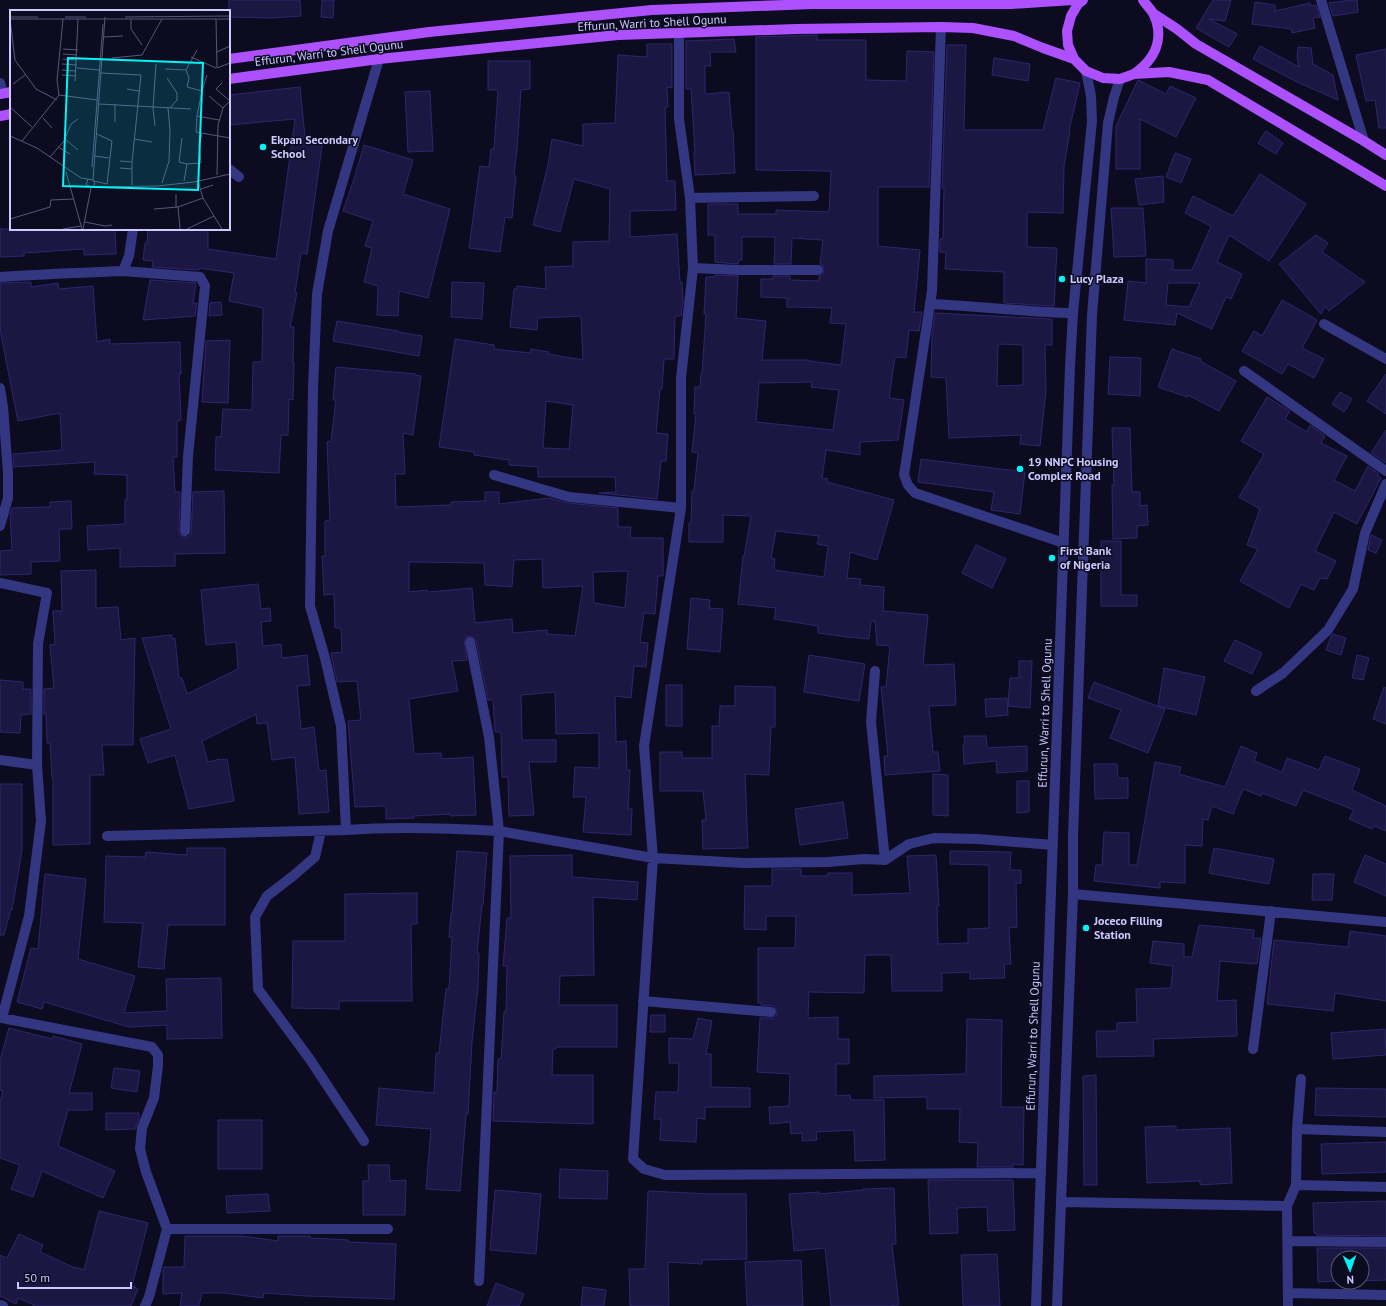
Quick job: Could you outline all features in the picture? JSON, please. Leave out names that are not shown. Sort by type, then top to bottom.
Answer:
[{"type":"main road","name":"Effurun, Warri to Shell Ogunu","points":[[230,59],[429,32],[652,10],[812,4],[1011,4],[1073,0]]},
{"type":"main road","points":[[1083,0],[1078,4],[1071,16],[1067,30],[1068,45],[1074,59],[1086,71],[1103,78],[1120,79],[1134,74],[1145,66],[1154,54],[1158,41],[1158,27],[1154,14]]},
{"type":"main road","points":[[1143,0],[1154,14],[1196,44],[1364,141],[1386,156]]},
{"type":"main road","name":"Effurun, Warri to Shell Ogunu","points":[[230,79],[379,59],[618,36],[796,29],[973,28],[1014,36],[1074,59]]},
{"type":"main road","points":[[1134,74],[1169,72],[1208,80],[1386,186]]},
{"type":"main road","points":[[0,116],[10,114]]},
{"type":"street","points":[[1321,0],[1364,141]]},
{"type":"street","points":[[940,28],[932,291],[904,475],[908,485],[915,493],[1064,543]]},
{"type":"street","points":[[679,33],[679,120],[690,198],[693,268],[681,378],[681,508],[644,746],[653,858],[633,1159],[644,1169],[665,1175],[1041,1173]]},
{"type":"street","points":[[346,830],[341,726],[325,658],[310,606],[316,294],[328,231],[379,59]]},
{"type":"street","name":"Effurun, Warri to Shell Ogunu","points":[[1036,1306],[1073,313],[1092,121],[1092,96],[1086,71]]},
{"type":"street","points":[[1057,1306],[1073,894],[1073,836],[1092,315],[1108,123],[1120,79]]},
{"type":"street","points":[[0,83],[5,93]]},
{"type":"street","points":[[230,169],[239,177]]},
{"type":"street","points":[[690,198],[814,196]]},
{"type":"street","points":[[123,271],[129,256],[133,230]]},
{"type":"street","points":[[693,268],[738,270],[818,270]]},
{"type":"street","points":[[0,277],[123,271],[200,278],[205,286],[188,456],[185,531]]},
{"type":"street","points":[[930,304],[972,306],[1028,312],[1073,313]]},
{"type":"street","points":[[1324,324],[1386,359]]},
{"type":"street","points":[[1244,371],[1386,471]]},
{"type":"street","points":[[0,388],[3,407],[8,473],[8,498],[0,526]]},
{"type":"street","points":[[494,475],[569,496],[681,508]]},
{"type":"street","points":[[1256,691],[1283,673],[1328,630],[1353,589],[1365,533],[1386,484]]},
{"type":"street","points":[[0,583],[47,593],[38,644],[37,765],[41,821],[29,916],[1,1022],[152,1047],[158,1055],[154,1098],[142,1128],[140,1149],[146,1172],[167,1229],[149,1297],[145,1306]]},
{"type":"street","points":[[470,642],[489,737],[499,831],[479,1282]]},
{"type":"street","points":[[875,671],[872,722],[885,860]]},
{"type":"street","points":[[0,760],[37,765]]},
{"type":"street","points":[[107,836],[321,831],[376,828],[499,831],[653,858],[744,863],[828,862],[864,859],[885,860],[909,844],[934,838],[978,839],[1053,845]]},
{"type":"street","points":[[321,831],[315,857],[267,896],[254,917],[258,989],[309,1058],[364,1141]]},
{"type":"street","points":[[1073,894],[1386,922]]},
{"type":"street","points":[[1253,1049],[1270,911]]},
{"type":"street","points":[[643,1001],[771,1012]]},
{"type":"street","points":[[1288,1306],[1287,1206],[1296,1185],[1297,1129],[1301,1079]]},
{"type":"street","points":[[1297,1129],[1386,1132]]},
{"type":"street","points":[[1296,1185],[1386,1187]]},
{"type":"street","points":[[1062,1202],[1287,1206]]},
{"type":"street","points":[[167,1229],[388,1229]]},
{"type":"street","points":[[1288,1240],[1386,1242]]},
{"type":"street","points":[[1288,1293],[1386,1295]]},
{"type":"building","points":[[229,0],[300,0],[301,16],[272,18],[230,17]]},
{"type":"building","points":[[322,0],[334,0],[333,18],[321,17]]},
{"type":"building","points":[[1213,0],[1231,0],[1225,21],[1209,19],[1237,34],[1229,47],[1196,28]]},
{"type":"building","points":[[1357,0],[1358,12],[1333,16],[1329,3]]},
{"type":"building","points":[[1255,2],[1275,5],[1275,11],[1310,3],[1311,6],[1316,5],[1320,17],[1313,18],[1315,28],[1292,33],[1291,29],[1252,24]]},
{"type":"building","points":[[817,35],[817,40],[866,40],[866,80],[906,81],[907,51],[934,52],[929,187],[878,187],[878,246],[920,250],[914,312],[922,312],[919,331],[909,330],[906,358],[895,357],[889,398],[904,400],[898,440],[860,442],[860,455],[826,450],[822,478],[828,479],[827,482],[894,500],[877,560],[850,552],[847,578],[861,579],[860,585],[884,587],[883,611],[928,615],[923,665],[954,664],[956,705],[929,706],[933,752],[938,752],[940,771],[885,775],[884,756],[888,756],[881,687],[886,687],[890,646],[877,645],[875,621],[871,621],[869,639],[847,637],[818,633],[818,626],[774,619],[776,608],[738,604],[743,556],[751,516],[723,515],[723,542],[689,542],[692,491],[694,491],[698,453],[692,452],[696,414],[694,414],[695,387],[700,387],[702,373],[706,314],[704,314],[706,277],[715,277],[715,275],[738,276],[736,318],[766,321],[762,360],[809,360],[841,365],[846,324],[830,323],[832,308],[787,307],[787,298],[761,297],[761,279],[773,279],[773,276],[790,276],[790,280],[819,281],[819,276],[823,274],[824,270],[823,266],[820,264],[823,240],[792,238],[791,264],[774,264],[775,237],[742,237],[742,260],[739,260],[738,264],[715,262],[715,235],[708,235],[708,204],[738,204],[738,214],[776,214],[776,210],[829,212],[831,171],[756,170],[756,37]],"holes":[[[812,382],[811,387],[839,390],[833,430],[756,422],[759,383]],[[776,531],[819,536],[817,544],[828,546],[824,577],[774,570],[775,559],[771,558]]]},
{"type":"building","points":[[734,39],[736,52],[710,52],[711,66],[705,66],[705,94],[729,92],[735,173],[695,175],[691,89],[686,89],[686,41]]},
{"type":"building","points":[[647,44],[672,44],[672,88],[667,87],[668,107],[665,107],[667,181],[675,181],[676,210],[630,211],[630,237],[677,234],[680,282],[682,282],[683,301],[681,316],[675,316],[674,359],[664,359],[662,389],[660,389],[656,433],[668,434],[666,461],[661,461],[657,499],[599,493],[616,492],[615,477],[538,477],[538,467],[509,465],[509,460],[474,455],[474,452],[439,447],[455,339],[494,345],[494,349],[530,353],[531,349],[549,352],[548,354],[583,360],[581,316],[538,318],[537,330],[510,327],[514,289],[517,289],[517,286],[546,289],[545,267],[573,266],[573,242],[609,241],[610,189],[574,179],[560,232],[533,225],[548,165],[552,139],[583,146],[583,124],[615,123],[618,55],[647,57]],"holes":[[[546,401],[573,405],[569,449],[543,448]]]},
{"type":"building","points":[[947,45],[966,45],[964,130],[1043,130],[1056,78],[1080,83],[1069,131],[1064,166],[1063,213],[1027,212],[1027,247],[1057,248],[1054,306],[1004,303],[1004,272],[945,269],[946,252],[940,252],[940,239],[943,239],[944,188],[942,188]]},
{"type":"building","points":[[1260,46],[1299,67],[1297,57],[1298,47],[1311,48],[1313,64],[1333,75],[1338,100],[1297,82],[1253,59]]},
{"type":"building","points":[[1386,49],[1386,128],[1379,128],[1375,100],[1366,101],[1356,55]]},
{"type":"building","points":[[994,58],[1030,64],[1028,81],[992,75]]},
{"type":"building","points":[[488,61],[530,61],[530,89],[521,90],[512,218],[505,217],[500,252],[469,248],[480,166],[489,167],[491,149],[494,149],[498,90],[488,90]]},
{"type":"building","points":[[1138,80],[1166,94],[1170,86],[1196,98],[1176,137],[1140,119],[1140,169],[1116,169],[1116,126]]},
{"type":"building","points":[[300,87],[305,137],[323,139],[307,254],[301,253],[295,293],[297,293],[290,327],[294,327],[293,400],[289,399],[288,435],[281,435],[279,473],[215,470],[216,437],[221,437],[223,409],[252,410],[253,362],[262,362],[263,308],[229,301],[234,273],[199,268],[199,270],[152,267],[153,261],[143,260],[148,230],[208,230],[208,249],[276,259],[295,119],[230,125],[230,95]]},
{"type":"building","points":[[430,91],[433,151],[408,152],[405,92]]},
{"type":"building","points":[[1266,131],[1283,143],[1276,154],[1258,143]]},
{"type":"building","points":[[364,145],[413,160],[403,194],[450,209],[428,298],[399,291],[398,316],[377,315],[378,286],[364,282],[372,248],[365,246],[373,221],[343,211]]},
{"type":"building","points":[[1175,153],[1191,159],[1181,183],[1166,177]]},
{"type":"building","points":[[1260,174],[1306,204],[1269,261],[1229,235],[1217,262],[1242,274],[1231,299],[1226,297],[1212,329],[1177,313],[1175,325],[1124,320],[1128,281],[1146,283],[1146,259],[1173,260],[1173,270],[1192,270],[1211,226],[1185,213],[1193,196],[1233,216]],"holes":[[[1168,283],[1200,283],[1189,307],[1166,305]]]},
{"type":"building","points":[[1163,176],[1164,202],[1139,205],[1135,179]]},
{"type":"building","points":[[1111,208],[1143,208],[1146,256],[1114,257]]},
{"type":"building","points":[[0,229],[115,230],[116,254],[84,255],[84,249],[24,253],[24,256],[0,257]]},
{"type":"building","points":[[1316,235],[1328,243],[1322,252],[1365,282],[1329,311],[1325,306],[1321,314],[1279,264]]},
{"type":"building","points":[[150,280],[196,283],[193,304],[197,303],[195,316],[143,320]]},
{"type":"building","points":[[31,282],[31,287],[58,283],[59,289],[93,286],[97,342],[110,339],[110,344],[180,342],[181,374],[179,374],[181,420],[177,421],[177,457],[173,457],[175,492],[180,492],[179,534],[184,537],[188,537],[191,534],[193,492],[224,491],[225,553],[175,554],[175,566],[120,567],[120,548],[88,550],[87,526],[125,524],[127,475],[94,474],[95,462],[14,467],[13,454],[62,450],[60,413],[18,421],[2,340],[0,328],[0,283]]},
{"type":"building","points":[[452,282],[484,283],[482,319],[451,317]]},
{"type":"building","points":[[1282,300],[1317,320],[1302,348],[1324,359],[1314,378],[1288,364],[1282,374],[1242,351],[1254,331],[1262,336]]},
{"type":"building","points":[[221,302],[222,315],[209,316],[210,303]]},
{"type":"building","points":[[935,313],[1052,319],[1052,345],[1045,345],[1046,390],[1040,446],[1020,444],[1021,435],[949,438],[946,378],[931,377],[932,332]],"holes":[[[998,344],[1023,345],[1023,385],[997,386]]]},
{"type":"building","points":[[337,321],[422,336],[419,356],[333,341]]},
{"type":"building","points":[[230,340],[228,403],[202,402],[206,341]]},
{"type":"building","points":[[1172,349],[1201,359],[1200,361],[1236,381],[1219,411],[1188,395],[1187,397],[1158,387]]},
{"type":"building","points":[[1110,357],[1141,358],[1140,396],[1108,394]]},
{"type":"building","points":[[336,367],[416,374],[415,375],[421,376],[413,435],[403,433],[405,474],[395,474],[396,507],[451,505],[451,502],[485,501],[485,492],[499,492],[499,504],[549,498],[568,503],[618,508],[618,527],[631,527],[630,538],[663,538],[663,576],[658,576],[655,614],[644,613],[640,642],[648,643],[646,667],[634,666],[631,698],[615,696],[616,742],[626,741],[627,770],[630,770],[628,809],[632,809],[631,835],[583,832],[586,797],[573,797],[575,767],[599,768],[599,733],[556,734],[555,692],[521,695],[522,740],[556,740],[556,762],[529,762],[534,815],[509,816],[508,777],[502,777],[501,732],[495,732],[493,700],[488,700],[476,641],[472,636],[466,637],[464,640],[467,660],[452,661],[458,691],[409,699],[414,754],[441,753],[442,759],[473,757],[476,815],[450,816],[450,814],[386,819],[386,806],[355,807],[348,721],[361,720],[357,681],[337,682],[331,653],[342,652],[341,628],[335,628],[334,594],[324,595],[322,556],[325,556],[325,521],[330,520],[327,442],[331,441],[336,400],[333,400]],"holes":[[[542,559],[543,588],[583,586],[575,636],[547,634],[547,630],[513,633],[512,619],[475,623],[472,588],[428,592],[427,590],[409,592],[409,562],[484,563],[485,585],[512,587],[514,560]],[[628,571],[625,608],[594,603],[593,572]]]},
{"type":"building","points":[[1386,374],[1386,414],[1367,401]]},
{"type":"building","points":[[1340,392],[1352,399],[1344,412],[1332,404]]},
{"type":"building","points":[[1267,397],[1290,411],[1285,419],[1307,432],[1310,425],[1325,436],[1321,443],[1347,456],[1334,480],[1355,491],[1368,466],[1379,474],[1377,476],[1381,478],[1357,524],[1334,512],[1315,551],[1336,561],[1327,579],[1320,578],[1314,590],[1301,584],[1289,608],[1240,581],[1258,549],[1247,545],[1260,509],[1239,497],[1264,454],[1241,441]]},
{"type":"building","points":[[1112,428],[1130,428],[1132,492],[1140,492],[1140,506],[1147,505],[1148,525],[1137,526],[1137,538],[1113,539],[1112,485],[1114,485]]},
{"type":"building","points":[[1386,430],[1386,463],[1371,453]]},
{"type":"building","points":[[921,459],[1025,472],[1020,514],[991,510],[994,492],[918,482]]},
{"type":"building","points":[[71,501],[72,529],[59,529],[60,561],[31,562],[31,574],[0,575],[0,551],[12,550],[10,514],[12,508],[50,507],[50,502]]},
{"type":"building","points":[[1371,535],[1382,540],[1376,553],[1368,550]]},
{"type":"building","points":[[1101,541],[1121,541],[1121,595],[1137,595],[1137,606],[1101,606]]},
{"type":"building","points":[[976,545],[1006,559],[992,588],[962,573]]},
{"type":"building","points":[[96,570],[96,608],[118,607],[121,640],[135,638],[133,745],[102,745],[104,775],[90,775],[90,844],[53,845],[53,778],[50,743],[47,743],[46,714],[44,714],[44,689],[54,688],[50,645],[55,644],[53,611],[62,611],[61,571]]},
{"type":"building","points":[[258,584],[261,609],[270,608],[271,621],[261,622],[263,646],[281,644],[282,658],[307,655],[310,685],[297,686],[301,729],[314,727],[319,771],[326,770],[329,812],[299,814],[295,757],[272,760],[267,723],[257,724],[256,714],[202,741],[208,762],[227,759],[234,801],[189,809],[175,755],[148,763],[140,739],[171,729],[142,638],[172,635],[172,639],[175,638],[179,678],[182,678],[187,694],[238,669],[236,642],[206,645],[201,590]]},
{"type":"building","points":[[691,598],[710,600],[709,608],[723,609],[720,652],[687,649]]},
{"type":"building","points":[[1333,634],[1346,638],[1341,655],[1326,650]]},
{"type":"building","points":[[1235,640],[1262,653],[1252,674],[1224,661]]},
{"type":"building","points":[[809,655],[865,664],[859,701],[804,692]]},
{"type":"building","points":[[1357,655],[1369,658],[1363,680],[1352,678]]},
{"type":"building","points":[[1019,661],[1032,661],[1030,708],[1008,706],[1010,678],[1019,678]]},
{"type":"building","points":[[1164,668],[1205,677],[1196,715],[1158,706]]},
{"type":"building","points":[[0,680],[23,682],[23,689],[31,689],[31,714],[21,715],[20,733],[0,732]]},
{"type":"building","points":[[1094,682],[1165,709],[1148,753],[1110,738],[1121,710],[1088,698]]},
{"type":"building","points":[[666,685],[682,685],[682,726],[666,726]]},
{"type":"building","points":[[735,686],[775,687],[775,727],[771,727],[769,775],[745,774],[748,848],[703,849],[702,820],[706,820],[703,791],[660,791],[660,752],[682,752],[682,758],[712,758],[712,726],[719,726],[720,706],[735,706]]},
{"type":"building","points":[[1384,687],[1386,688],[1386,724],[1373,719]]},
{"type":"building","points":[[1007,698],[1008,715],[986,717],[985,699]]},
{"type":"building","points":[[964,736],[986,736],[987,748],[1027,746],[1027,771],[997,773],[996,761],[964,764]]},
{"type":"building","points":[[1241,746],[1257,753],[1254,761],[1282,772],[1287,758],[1319,770],[1325,756],[1360,769],[1352,790],[1386,806],[1386,831],[1374,826],[1372,829],[1349,819],[1354,810],[1303,790],[1296,806],[1262,793],[1261,796],[1243,789],[1233,814],[1212,806],[1208,820],[1203,819],[1202,846],[1185,845],[1185,883],[1160,882],[1160,888],[1094,881],[1096,865],[1102,865],[1104,832],[1129,833],[1129,865],[1137,865],[1155,762],[1181,767],[1179,774],[1225,787]]},
{"type":"building","points":[[1094,764],[1117,764],[1118,778],[1128,778],[1128,798],[1095,799]]},
{"type":"building","points":[[933,774],[948,775],[948,816],[933,815]]},
{"type":"building","points":[[1017,781],[1029,781],[1029,812],[1017,813]]},
{"type":"building","points":[[0,784],[22,784],[22,850],[12,910],[11,909],[4,935],[0,935]]},
{"type":"building","points":[[843,802],[848,838],[800,845],[795,809]]},
{"type":"building","points":[[187,848],[225,848],[225,925],[168,925],[164,969],[138,967],[143,923],[104,922],[106,856],[145,857],[146,852],[187,855]]},
{"type":"building","points":[[1214,848],[1274,859],[1269,884],[1209,873]]},
{"type":"building","points":[[457,851],[487,853],[477,953],[479,953],[478,988],[472,1042],[468,1114],[466,1114],[460,1191],[426,1189],[431,1129],[376,1125],[379,1088],[434,1093],[436,1053],[439,1053],[446,989],[449,989],[452,937],[449,937]]},
{"type":"building","points":[[950,851],[1011,852],[1010,870],[1021,870],[1021,883],[1016,883],[1017,927],[1009,928],[1011,964],[1004,964],[1005,978],[970,979],[970,972],[942,973],[942,991],[892,991],[891,955],[865,955],[864,993],[809,992],[808,1018],[838,1017],[838,1039],[849,1039],[849,1064],[836,1064],[836,1096],[850,1095],[851,1100],[884,1100],[885,1160],[855,1161],[854,1130],[816,1132],[817,1140],[802,1141],[802,1133],[791,1134],[790,1122],[770,1124],[769,1107],[789,1106],[790,1074],[757,1072],[760,1018],[773,1018],[776,1016],[777,1012],[774,1006],[761,1005],[761,1003],[758,1003],[758,948],[795,948],[796,916],[766,916],[766,930],[744,929],[745,886],[772,886],[772,869],[801,869],[801,876],[828,876],[828,873],[852,873],[852,895],[910,893],[907,856],[936,855],[939,906],[937,906],[938,944],[968,943],[968,929],[989,928],[989,865],[950,864]]},
{"type":"building","points":[[572,855],[572,877],[638,882],[637,900],[593,897],[594,975],[560,976],[559,1005],[617,1005],[617,1047],[556,1047],[556,1049],[553,1049],[552,1075],[593,1075],[593,1124],[493,1121],[494,1092],[497,1092],[498,1059],[501,1059],[504,1012],[506,1012],[507,966],[503,966],[507,918],[511,918],[510,856]]},
{"type":"building","points":[[1365,855],[1386,864],[1386,896],[1354,882]]},
{"type":"building","points":[[45,874],[86,879],[78,959],[135,976],[124,1013],[167,1011],[166,979],[221,978],[222,1038],[167,1039],[167,1025],[129,1027],[44,1002],[42,1009],[17,1002],[31,948],[38,949]]},
{"type":"building","points":[[1313,874],[1334,874],[1332,900],[1312,900]]},
{"type":"building","points":[[417,893],[417,924],[411,924],[412,1001],[339,1001],[339,1009],[292,1008],[293,941],[345,941],[345,894]]},
{"type":"building","points":[[1199,925],[1254,930],[1253,938],[1261,938],[1257,964],[1220,961],[1217,1001],[1236,1000],[1237,1036],[1153,1039],[1154,1056],[1097,1057],[1096,1031],[1117,1031],[1117,1023],[1137,1022],[1136,989],[1171,988],[1173,966],[1150,963],[1153,941],[1184,944],[1184,957],[1192,957]]},
{"type":"building","points":[[1350,931],[1386,936],[1386,1001],[1335,993],[1333,1011],[1267,1004],[1274,940],[1348,947]]},
{"type":"building","points":[[651,1015],[665,1015],[665,1032],[650,1032]]},
{"type":"building","points":[[698,1018],[712,1021],[706,1054],[711,1054],[711,1087],[750,1088],[750,1107],[705,1107],[705,1119],[697,1118],[696,1142],[660,1140],[661,1119],[654,1119],[656,1092],[678,1092],[679,1063],[669,1063],[669,1038],[693,1039]]},
{"type":"building","points":[[967,1019],[1002,1020],[1001,1107],[1024,1107],[1023,1165],[1013,1164],[1013,1167],[977,1167],[978,1143],[959,1142],[960,1109],[927,1109],[927,1097],[874,1098],[874,1076],[966,1074]]},
{"type":"building","points":[[9,1028],[52,1039],[53,1036],[82,1044],[69,1093],[92,1093],[92,1110],[68,1110],[58,1146],[115,1171],[103,1198],[42,1171],[33,1197],[11,1189],[20,1165],[0,1158],[0,1102],[3,1091],[0,1090],[0,1060]]},
{"type":"building","points":[[1385,1029],[1386,1055],[1333,1059],[1331,1033]]},
{"type":"building","points":[[114,1068],[140,1071],[137,1092],[111,1088]]},
{"type":"building","points":[[1096,1075],[1097,1185],[1084,1185],[1083,1076]]},
{"type":"building","points":[[1316,1088],[1386,1089],[1386,1117],[1315,1115]]},
{"type":"building","points":[[106,1113],[139,1113],[139,1119],[135,1129],[106,1130]]},
{"type":"building","points":[[218,1120],[262,1120],[262,1169],[218,1169]]},
{"type":"building","points":[[1176,1126],[1176,1130],[1230,1128],[1232,1183],[1200,1185],[1200,1181],[1147,1183],[1145,1127]]},
{"type":"building","points":[[1386,1142],[1386,1172],[1322,1174],[1321,1144]]},
{"type":"building","points":[[368,1165],[389,1165],[390,1181],[406,1180],[405,1215],[363,1215],[363,1181],[369,1181]]},
{"type":"building","points":[[560,1169],[608,1171],[607,1199],[559,1198]]},
{"type":"building","points":[[928,1180],[1013,1180],[1015,1230],[988,1231],[987,1207],[957,1208],[958,1233],[930,1234]]},
{"type":"building","points":[[894,1188],[896,1244],[892,1244],[899,1305],[831,1306],[825,1248],[794,1251],[789,1194],[819,1192],[819,1194],[863,1189]]},
{"type":"building","points":[[495,1190],[541,1194],[536,1254],[490,1250]]},
{"type":"building","points":[[648,1191],[746,1194],[747,1259],[702,1260],[702,1264],[668,1262],[669,1306],[630,1306],[629,1269],[645,1269]]},
{"type":"building","points":[[268,1194],[270,1211],[227,1213],[226,1196]]},
{"type":"building","points":[[1386,1201],[1386,1236],[1316,1235],[1316,1233],[1314,1233],[1313,1203]]},
{"type":"building","points":[[99,1211],[148,1223],[132,1286],[138,1289],[131,1306],[36,1306],[18,1298],[16,1304],[0,1296],[0,1255],[7,1258],[19,1234],[43,1245],[40,1252],[75,1268],[84,1270]]},
{"type":"building","points":[[185,1236],[242,1236],[278,1241],[278,1236],[310,1236],[310,1238],[348,1240],[348,1242],[396,1244],[394,1299],[264,1293],[263,1298],[224,1293],[202,1293],[199,1306],[180,1306],[182,1293],[163,1294],[163,1270],[164,1267],[184,1267]]},
{"type":"building","points":[[1317,1248],[1386,1248],[1386,1280],[1370,1281],[1370,1250],[1330,1250],[1330,1281],[1318,1282]]},
{"type":"building","points":[[997,1254],[1000,1306],[963,1306],[961,1255]]},
{"type":"building","points":[[801,1260],[803,1306],[747,1306],[745,1262]]},
{"type":"building","points":[[496,1283],[524,1294],[519,1306],[487,1306]]},
{"type":"building","points":[[583,1287],[606,1290],[604,1306],[581,1306]]},
{"type":"place","name":"Ekpan Secondary School","points":[[263,147]]},
{"type":"place","name":"Lucy Plaza","points":[[1062,279]]},
{"type":"place","name":"19 NNPC Housing Complex Road","points":[[1020,469]]},
{"type":"place","name":"First Bank of Nigeria","points":[[1052,558]]},
{"type":"place","name":"Joceco Filling Station","points":[[1086,928]]}]
